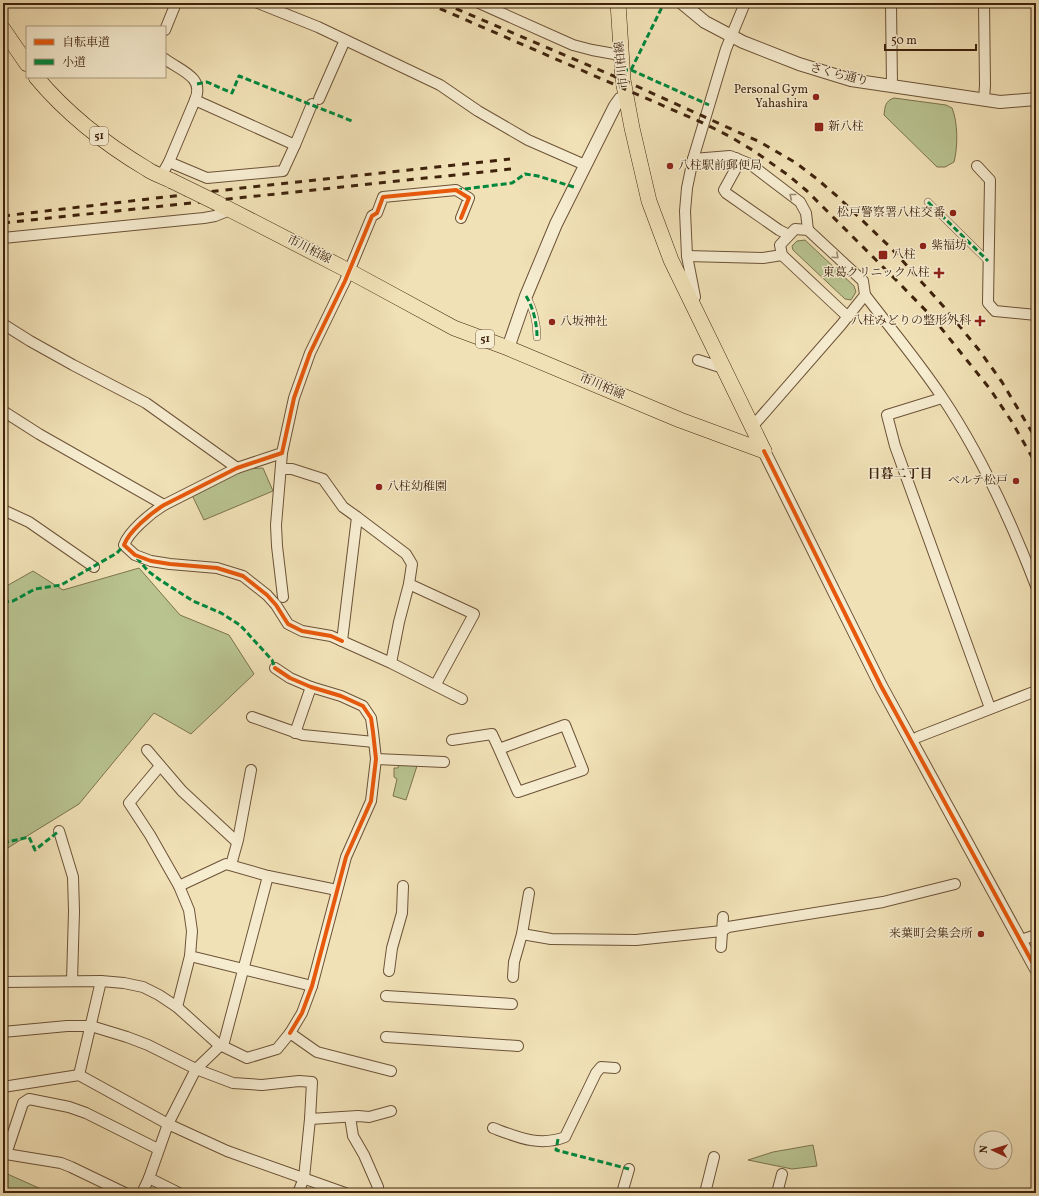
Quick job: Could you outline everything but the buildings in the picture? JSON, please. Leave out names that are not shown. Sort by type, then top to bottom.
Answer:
[{"type":"main road","name":"市川柏線","points":[[618,3],[620,55],[626,97],[638,157],[652,208],[671,260],[764,451]]},
{"type":"main road","points":[[3,29],[26,63]]},
{"type":"main road","name":"市川柏線","points":[[37,78],[52,96],[69,112],[104,140],[148,170],[223,206],[349,271],[454,328],[508,348],[680,420],[764,451]]},
{"type":"street","points":[[166,28],[176,3]]},
{"type":"street","points":[[258,3],[345,40],[440,85],[478,111],[528,140],[585,165]]},
{"type":"street","points":[[479,3],[573,45],[620,55]]},
{"type":"street","name":"さくら通り","points":[[682,3],[705,22],[731,37],[762,50],[832,75],[851,80],[1000,102],[1036,99]]},
{"type":"street","points":[[703,328],[691,284],[687,256],[685,211],[687,188],[693,159],[726,49],[745,3]]},
{"type":"street","points":[[984,3],[984,100]]},
{"type":"street","points":[[889,4],[892,86]]},
{"type":"street","points":[[169,162],[207,178],[283,170],[345,40]]},
{"type":"street","points":[[166,60],[194,79],[198,89],[195,100],[169,162],[166,178]]},
{"type":"street","points":[[508,348],[526,296],[556,224],[615,106],[620,99],[626,97]]},
{"type":"street","points":[[195,100],[295,145]]},
{"type":"street","points":[[693,159],[730,156],[750,164],[800,202],[806,213],[808,230]]},
{"type":"street","points":[[736,158],[735,170],[724,190],[726,193],[779,230],[789,235]]},
{"type":"street","points":[[977,166],[990,180],[988,302],[995,311],[1036,315]]},
{"type":"street","points":[[283,597],[276,525],[282,453],[294,398],[310,353],[349,271],[372,216],[377,213],[383,197],[456,190],[469,198],[460,218]]},
{"type":"street","points":[[928,202],[988,261]]},
{"type":"street","points":[[3,238],[204,218],[216,216],[223,206]]},
{"type":"street","points":[[848,317],[782,255],[780,245],[795,229],[808,230],[863,281],[865,295],[914,356],[942,398],[988,476],[1016,536],[1036,586]]},
{"type":"street","points":[[687,256],[763,258],[782,255]]},
{"type":"street","points":[[752,427],[848,317],[865,295]]},
{"type":"street","points":[[526,296],[531,304],[537,337]]},
{"type":"street","points":[[3,324],[73,365],[146,403],[237,468]]},
{"type":"street","points":[[698,360],[723,368]]},
{"type":"street","points":[[942,398],[887,415],[895,446],[990,708]]},
{"type":"street","points":[[3,411],[39,434],[164,505]]},
{"type":"street","points":[[764,451],[881,686],[1036,969]]},
{"type":"street","points":[[282,453],[237,468],[157,509],[134,530],[125,541],[124,545],[135,554],[151,561],[217,568],[243,576],[267,595],[288,624],[302,631],[330,636],[342,641],[436,684],[462,698]]},
{"type":"street","points":[[281,469],[292,469],[323,479],[343,507],[406,554],[412,564],[409,584],[399,622],[391,663]]},
{"type":"street","points":[[3,510],[29,522],[94,567]]},
{"type":"street","points":[[342,641],[357,517]]},
{"type":"street","points":[[409,584],[474,614],[436,684]]},
{"type":"street","points":[[3,982],[100,981],[124,983],[143,988],[159,995],[177,1007],[222,1046],[247,1058],[277,1049],[290,1034],[302,1013],[312,986],[346,857],[371,801],[376,759],[371,718],[363,706],[341,696],[311,687],[290,678],[275,668]]},
{"type":"street","points":[[295,733],[311,687]]},
{"type":"street","points":[[911,741],[990,708],[1036,691]]},
{"type":"street","points":[[252,717],[303,735],[374,742]]},
{"type":"street","points":[[452,740],[492,734],[518,792],[584,770],[565,725],[499,749]]},
{"type":"street","points":[[147,750],[182,792],[237,842]]},
{"type":"street","points":[[376,759],[444,762]]},
{"type":"street","points":[[160,766],[129,803],[150,835],[179,886],[188,910],[192,931],[190,956],[177,1007]]},
{"type":"street","points":[[231,865],[251,770]]},
{"type":"street","points":[[59,831],[73,877],[74,911],[72,981]]},
{"type":"street","points":[[179,886],[226,864],[268,876],[337,890]]},
{"type":"street","points":[[142,1193],[149,1178],[158,1148],[168,1124],[196,1070],[222,1046],[268,876]]},
{"type":"street","points":[[522,934],[551,939],[636,940],[722,931],[728,927],[883,902],[955,884]]},
{"type":"street","points":[[389,971],[392,948],[402,913],[403,886]]},
{"type":"street","points":[[513,977],[514,962],[522,934],[530,893]]},
{"type":"street","points":[[721,947],[723,917]]},
{"type":"street","points":[[1021,940],[1036,935]]},
{"type":"street","points":[[190,956],[312,986]]},
{"type":"street","points":[[79,1075],[100,981]]},
{"type":"street","points":[[386,996],[512,1004]]},
{"type":"street","points":[[3,1032],[68,1026],[91,1026],[148,1045],[196,1070],[233,1083],[262,1085],[299,1081],[312,1082],[304,1178],[298,1193]]},
{"type":"street","points":[[290,1034],[317,1052],[391,1071]]},
{"type":"street","points":[[386,1037],[518,1046]]},
{"type":"street","points":[[493,1128],[530,1141],[565,1137],[596,1073],[601,1067],[615,1068]]},
{"type":"street","points":[[3,1087],[79,1075],[168,1124],[227,1151],[345,1193]]},
{"type":"street","points":[[18,1085],[23,1103],[6,1154],[66,1165],[125,1193]]},
{"type":"street","points":[[23,1103],[29,1099],[69,1107],[86,1113],[158,1148]]},
{"type":"street","points":[[310,1119],[369,1116],[391,1111]]},
{"type":"street","points":[[350,1117],[353,1136],[364,1155],[378,1187],[376,1193]]},
{"type":"street","points":[[705,1193],[714,1157]]},
{"type":"street","points":[[622,1193],[628,1169]]},
{"type":"street","points":[[777,1193],[782,1174]]},
{"type":"street","points":[[149,1178],[179,1193]]},
{"type":"green space","points":[[894,98],[946,105],[952,108],[957,135],[954,162],[945,167],[937,167],[884,115],[887,103]]},
{"type":"green space","points":[[805,240],[854,286],[856,292],[851,300],[845,299],[793,250],[792,246],[797,241]]},
{"type":"green space","points":[[263,468],[273,491],[204,520],[191,493],[246,469]]},
{"type":"green space","points":[[139,568],[180,615],[229,635],[254,674],[191,734],[154,713],[79,804],[6,849],[3,849],[3,588],[33,571],[63,590]]},
{"type":"green space","points":[[399,764],[417,766],[406,800],[393,796],[397,779],[394,777],[394,768],[398,768]]},
{"type":"green space","points":[[813,1145],[817,1166],[792,1169],[748,1160],[773,1152]]},
{"type":"green space","points":[[3,1172],[50,1193],[3,1193]]},
{"type":"railway","points":[[427,3],[703,123],[754,151],[788,175],[807,191],[933,318],[990,389],[1012,422],[1036,464]]},
{"type":"railway","points":[[443,3],[623,80],[760,142],[796,163],[838,197],[891,248],[944,307],[979,350],[1002,382],[1036,439]]},
{"type":"railway","points":[[3,216],[510,159]]},
{"type":"railway","points":[[3,223],[511,169]]},
{"type":"marked path","points":[[622,70],[631,70],[664,3]]},
{"type":"marked path","points":[[631,70],[709,105]]},
{"type":"marked path","points":[[197,84],[207,82],[232,93],[239,76],[352,121]]},
{"type":"marked path","points":[[456,190],[512,183],[525,174],[538,176],[574,187]]},
{"type":"marked path","points":[[928,202],[988,261]]},
{"type":"marked path","points":[[526,296],[534,315],[537,337]]},
{"type":"marked path","points":[[3,602],[13,601],[35,589],[61,585],[117,553],[124,545]]},
{"type":"marked path","points":[[137,558],[148,571],[160,580],[193,601],[221,613],[240,625],[272,660],[275,668]]},
{"type":"marked path","points":[[3,843],[29,837],[35,850],[59,831]]},
{"type":"marked path","points":[[558,1139],[556,1150],[629,1169]]},
{"type":"cycle path","points":[[342,641],[331,636],[302,631],[288,624],[276,605],[267,595],[243,576],[217,568],[151,561],[135,555],[124,545],[135,528],[164,505],[237,468],[282,453],[294,398],[310,353],[345,281],[372,216],[377,213],[383,197],[456,190],[469,198],[461,218]]},
{"type":"cycle path","points":[[764,451],[881,686],[1036,969]]},
{"type":"cycle path","points":[[275,668],[290,678],[311,687],[341,696],[363,706],[371,718],[376,759],[371,801],[346,857],[312,986],[302,1013],[290,1033]]},
{"type":"place","name":"Personal Gym Yahashira","points":[[816,97]]},
{"type":"place","name":"新八柱","points":[[819,127]]},
{"type":"place","name":"八柱駅前郵便局","points":[[670,166]]},
{"type":"place","name":"松戸警察署八柱交番","points":[[953,213]]},
{"type":"place","name":"紫福坊","points":[[923,246]]},
{"type":"place","name":"八柱","points":[[883,255]]},
{"type":"place","name":"東葛クリニック八柱","points":[[939,273]]},
{"type":"place","name":"八柱みどりの整形外科","points":[[980,321]]},
{"type":"place","name":"八坂神社","points":[[552,322]]},
{"type":"place","name":"ベルテ松戸","points":[[1016,481]]},
{"type":"place","name":"八柱幼稚園","points":[[379,487]]},
{"type":"place","name":"来葉町会集会所","points":[[981,934]]},
{"type":"district","name":"日暮二丁目","points":[[900,475]]}]
